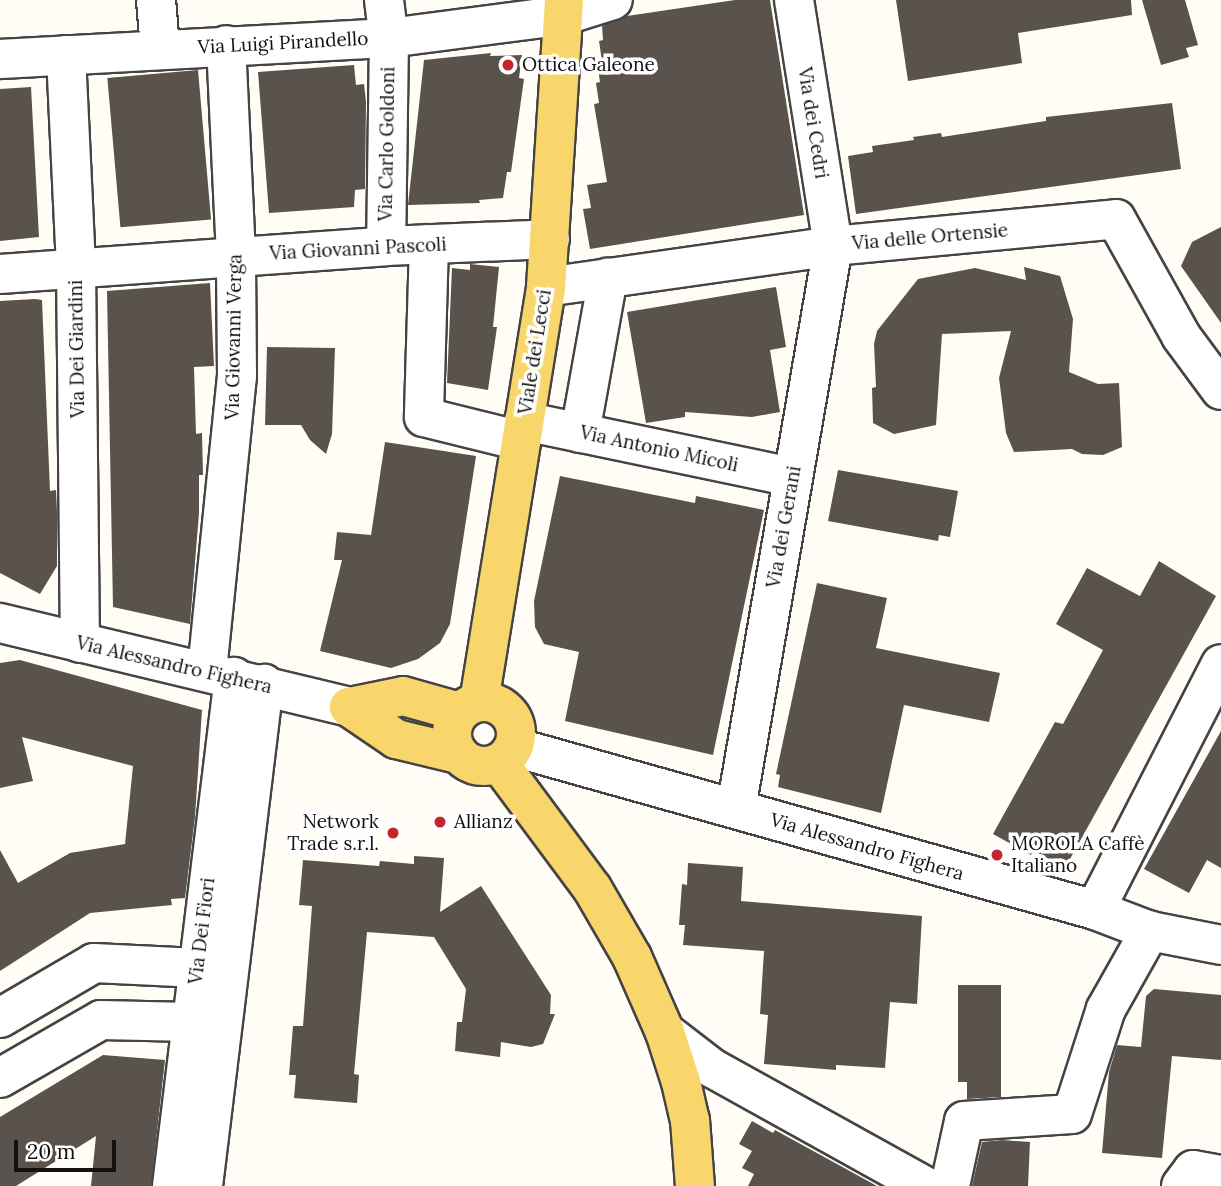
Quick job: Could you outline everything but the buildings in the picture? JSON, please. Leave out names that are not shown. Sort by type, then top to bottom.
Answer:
[{"type":"main road","name":"Viale dei Lecci","points":[[469,707],[522,431],[546,287],[564,7]]},
{"type":"main road","points":[[349,707],[403,696],[469,707],[489,702],[506,710],[515,728],[506,755]]},
{"type":"main road","points":[[349,707],[396,738],[458,754],[477,766],[506,755]]},
{"type":"main road","points":[[458,754],[451,733],[469,707]]},
{"type":"main road","points":[[506,755],[592,888],[632,957],[664,1032],[690,1120],[695,1186]]},
{"type":"street","points":[[156,0],[160,48]]},
{"type":"street","name":"Via Carlo Goldoni","points":[[384,0],[388,38],[386,246]]},
{"type":"street","points":[[564,7],[613,0]]},
{"type":"street","name":"Via dei Cedri","points":[[794,0],[833,246]]},
{"type":"street","name":"Via Luigi Pirandello","points":[[0,59],[160,48],[388,38],[564,7]]},
{"type":"street","name":"Via Giovanni Verga","points":[[226,45],[236,256],[235,677]]},
{"type":"street","name":"Via Dei Giardini","points":[[66,55],[76,266],[80,643]]},
{"type":"street","name":"Via delle Ortensie","points":[[546,287],[833,246],[1116,219],[1181,336],[1221,389]]},
{"type":"street","name":"Via Giovanni Pascoli","points":[[0,274],[76,266],[386,246],[550,239]]},
{"type":"street","name":"Via Antonio Micoli","points":[[429,244],[424,417],[522,431],[580,433],[793,477]]},
{"type":"street","name":"Via dei Gerani","points":[[736,809],[833,246]]},
{"type":"street","points":[[580,433],[608,278]]},
{"type":"street","name":"Via Alessandro Fighera","points":[[0,623],[235,677],[349,707]]},
{"type":"street","points":[[1095,910],[1221,664]]},
{"type":"street","name":"Via Dei Fiori","points":[[172,1186],[235,677]]},
{"type":"street","name":"Via Dei Fiori","points":[[203,1186],[235,677]]},
{"type":"street","name":"Via Alessandro Fighera","points":[[506,755],[736,809],[1095,910],[1150,931],[1221,946]]},
{"type":"street","points":[[664,1032],[712,1068],[928,1185],[964,1121],[1072,1114],[1106,1009],[1150,931]]},
{"type":"street","points":[[0,1018],[94,963],[198,968]]},
{"type":"street","points":[[0,1078],[101,1020],[191,1022]]},
{"type":"street","points":[[1181,1186],[1194,1170],[1221,1175]]},
{"type":"place","name":"Ottica Galeone","points":[[508,65]]},
{"type":"place","name":"Allianz","points":[[440,822]]},
{"type":"place","name":"Network Trade s.r.l.","points":[[393,833]]},
{"type":"place","name":"MOROLA Caffè Italiano","points":[[997,855]]}]
